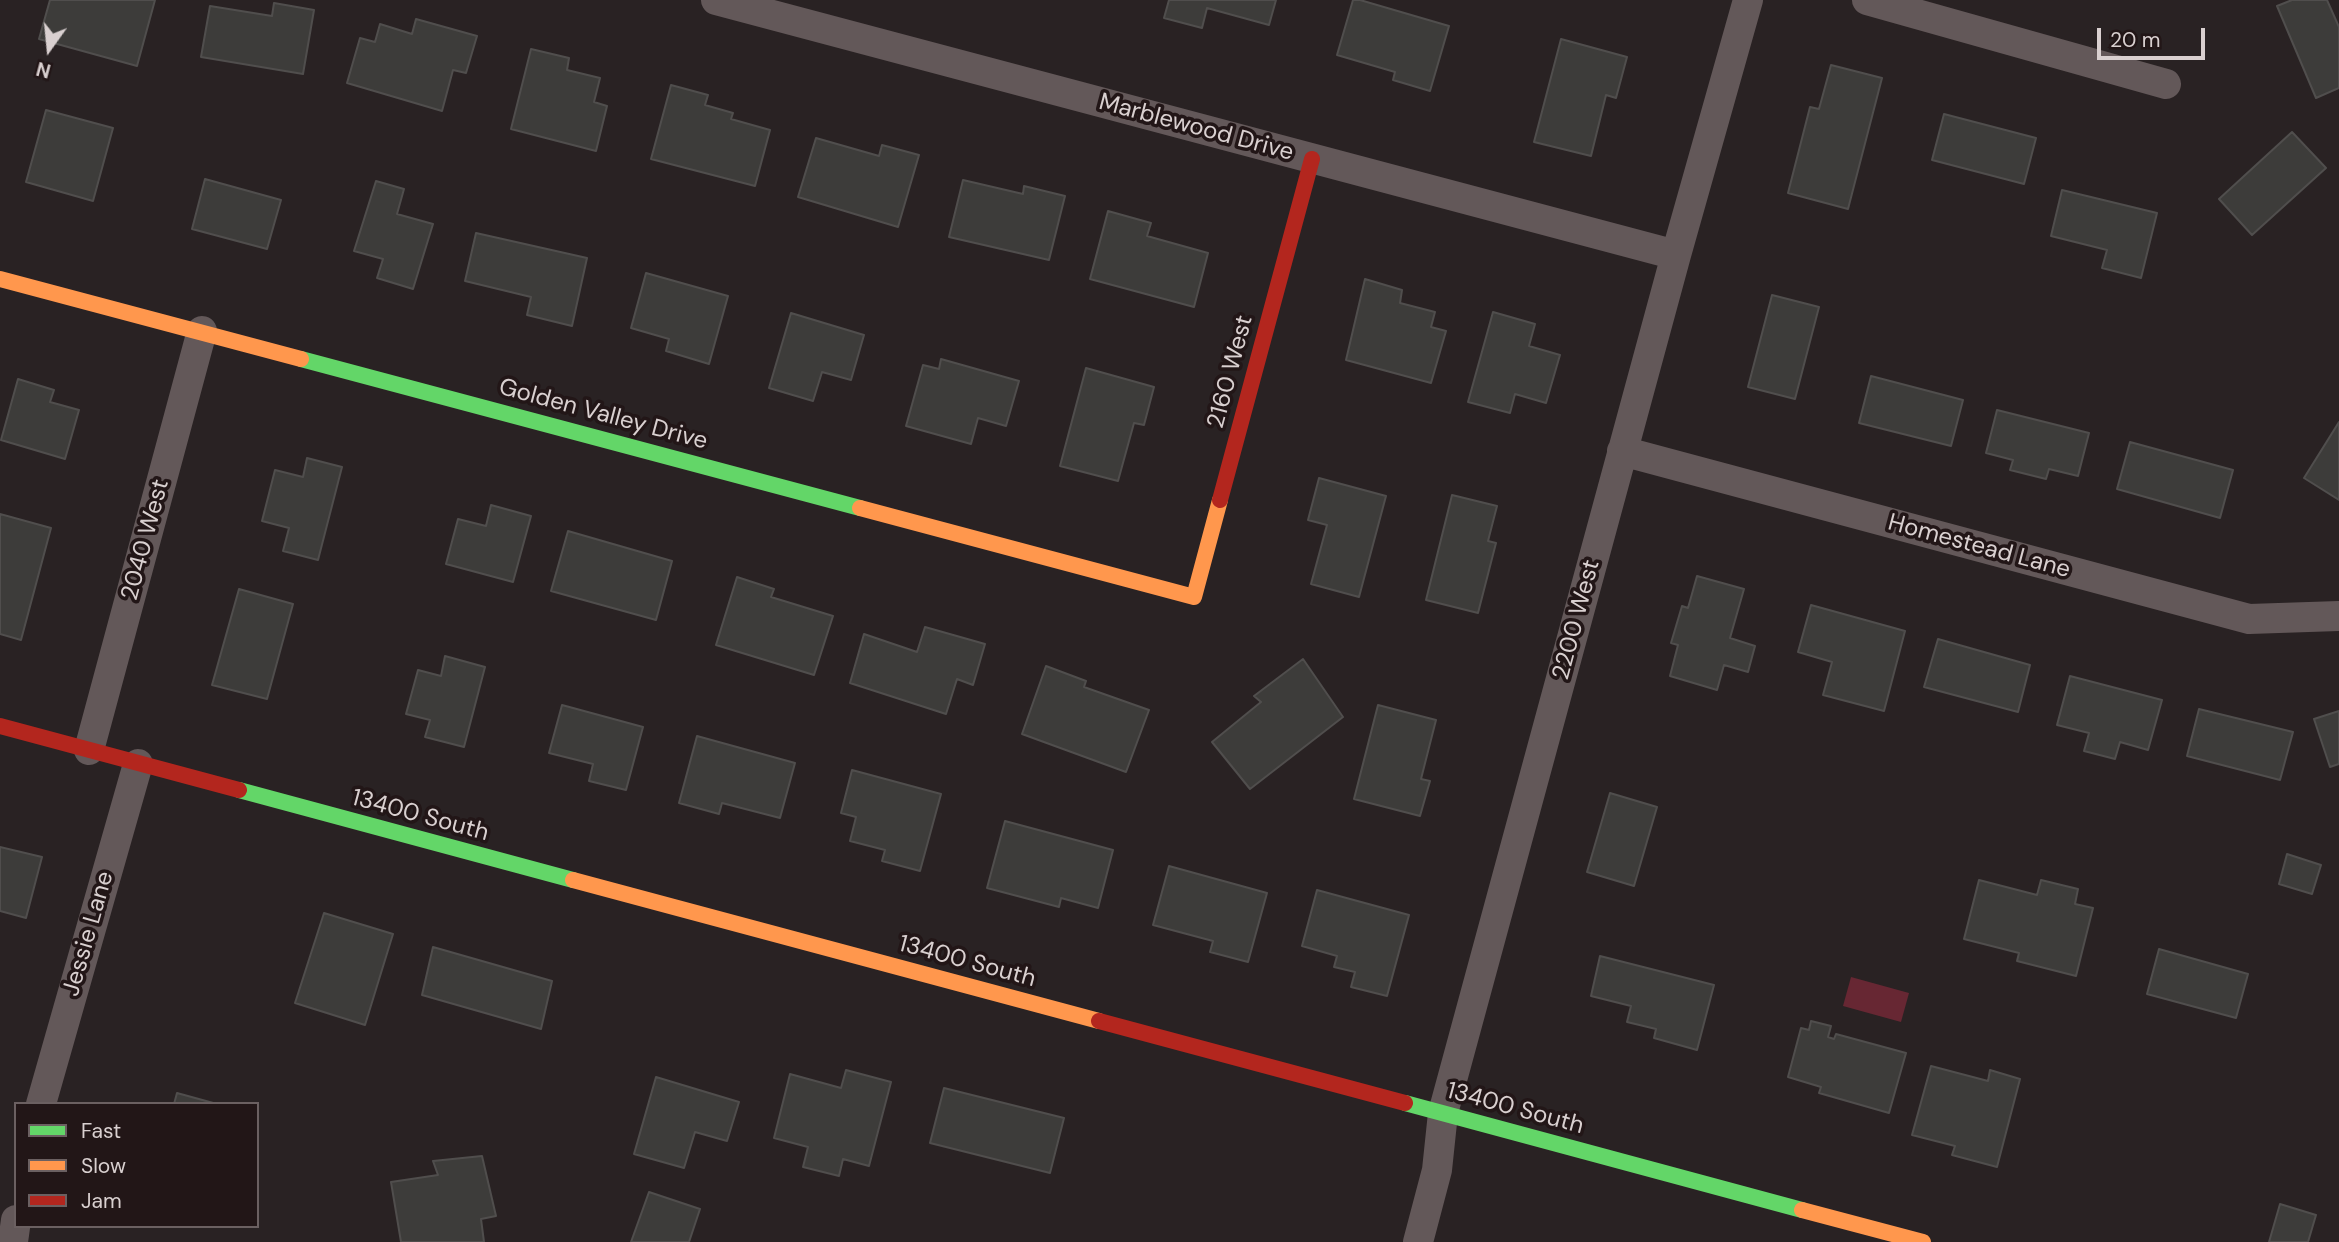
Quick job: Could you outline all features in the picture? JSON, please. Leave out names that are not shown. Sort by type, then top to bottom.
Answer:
[{"type":"street","name":"Marblewood Drive","points":[[716,0],[1676,255]]},
{"type":"street","name":"2200 West","points":[[1418,1242],[1437,1170],[1443,1113],[1622,451],[1748,0]]},
{"type":"street","points":[[1867,0],[2166,83]]},
{"type":"street","name":"2160 West","points":[[1194,597],[1312,159]]},
{"type":"street","name":"Golden Valley Drive","points":[[0,279],[1194,597]]},
{"type":"street","name":"2040 West","points":[[89,750],[202,331]]},
{"type":"street","name":"Homestead Lane","points":[[1622,451],[2249,619],[2339,616]]},
{"type":"street","name":"13400 South","points":[[0,726],[1923,1242]]},
{"type":"street","name":"Jessie Lane","points":[[42,1102],[138,764]]},
{"type":"shaded area","points":[[1851,977],[1909,993],[1901,1022],[1843,1006]]},
{"type":"building","points":[[50,0],[155,0],[137,66],[39,39]]},
{"type":"building","points":[[1169,0],[1276,0],[1269,25],[1207,8],[1202,28],[1164,18]]},
{"type":"building","points":[[1353,0],[1449,26],[1430,91],[1393,80],[1395,72],[1337,55]]},
{"type":"building","points":[[2292,0],[2327,0],[2339,27],[2339,88],[2316,98],[2277,6]]},
{"type":"building","points":[[274,3],[314,10],[303,74],[201,57],[210,6],[272,16]]},
{"type":"building","points":[[416,19],[477,36],[466,73],[453,70],[442,111],[347,83],[360,38],[375,42],[380,24],[412,34]]},
{"type":"building","points":[[1561,39],[1627,57],[1616,98],[1606,95],[1591,156],[1534,142]]},
{"type":"building","points":[[531,49],[569,58],[567,70],[600,78],[594,102],[607,106],[596,151],[511,129]]},
{"type":"building","points":[[1831,65],[1882,78],[1848,209],[1788,193],[1810,107],[1819,109]]},
{"type":"building","points":[[671,85],[708,95],[705,105],[733,113],[731,119],[770,130],[755,186],[651,159]]},
{"type":"building","points":[[46,110],[113,128],[93,201],[26,182]]},
{"type":"building","points":[[1944,114],[2036,138],[2024,184],[1932,160]]},
{"type":"building","points":[[2292,132],[2326,168],[2252,235],[2219,199]]},
{"type":"building","points":[[816,138],[879,156],[882,145],[919,155],[898,227],[798,197]]},
{"type":"building","points":[[205,179],[281,200],[267,249],[192,229]]},
{"type":"building","points":[[963,180],[1023,194],[1024,186],[1065,196],[1049,260],[949,237]]},
{"type":"building","points":[[376,181],[404,189],[397,214],[433,224],[413,289],[377,278],[383,259],[354,251]]},
{"type":"building","points":[[2062,190],[2157,213],[2141,278],[2102,268],[2107,250],[2051,236]]},
{"type":"building","points":[[1108,211],[1151,223],[1147,236],[1208,253],[1194,307],[1090,279]]},
{"type":"building","points":[[476,233],[587,258],[572,326],[527,315],[531,297],[465,281]]},
{"type":"building","points":[[646,273],[728,296],[709,364],[666,351],[669,339],[631,328]]},
{"type":"building","points":[[1365,279],[1402,290],[1400,303],[1435,312],[1431,327],[1446,331],[1431,383],[1346,360]]},
{"type":"building","points":[[1772,295],[1819,307],[1795,399],[1748,387]]},
{"type":"building","points":[[1493,312],[1535,324],[1529,346],[1560,355],[1546,403],[1515,394],[1510,413],[1468,402]]},
{"type":"building","points":[[791,313],[864,335],[851,380],[822,372],[813,401],[769,388]]},
{"type":"building","points":[[941,359],[1019,381],[1006,426],[978,418],[971,444],[906,426],[923,365],[939,369]]},
{"type":"building","points":[[1086,368],[1154,387],[1144,425],[1134,423],[1118,481],[1060,466]]},
{"type":"building","points":[[1871,376],[1963,400],[1951,446],[1859,423]]},
{"type":"building","points":[[18,379],[54,390],[50,402],[79,410],[65,459],[1,440]]},
{"type":"building","points":[[1997,410],[2089,433],[2078,476],[2049,469],[2046,479],[2010,470],[2013,460],[1986,453]]},
{"type":"building","points":[[2339,422],[2339,500],[2304,478]]},
{"type":"building","points":[[2130,442],[2233,470],[2220,518],[2117,489]]},
{"type":"building","points":[[307,458],[342,467],[318,560],[283,551],[289,528],[262,521],[275,470],[303,477]]},
{"type":"building","points":[[1319,478],[1386,496],[1359,597],[1311,584],[1327,525],[1308,520]]},
{"type":"building","points":[[1452,495],[1497,506],[1488,541],[1496,543],[1478,613],[1426,600]]},
{"type":"building","points":[[491,505],[531,516],[513,582],[446,564],[458,519],[486,526]]},
{"type":"building","points":[[0,514],[51,528],[21,640],[0,634]]},
{"type":"building","points":[[568,531],[672,561],[656,620],[551,591]]},
{"type":"building","points":[[1697,576],[1744,589],[1730,638],[1755,646],[1748,672],[1724,665],[1717,690],[1670,676],[1678,645],[1671,643],[1682,606],[1688,608]]},
{"type":"building","points":[[737,577],[774,589],[771,597],[833,616],[814,675],[716,645]]},
{"type":"building","points":[[239,589],[293,604],[267,699],[212,685]]},
{"type":"building","points":[[1811,605],[1905,631],[1884,711],[1823,695],[1832,662],[1798,652]]},
{"type":"building","points":[[925,627],[985,644],[973,685],[957,679],[946,714],[850,683],[864,634],[917,652]]},
{"type":"building","points":[[1938,639],[2030,665],[2018,712],[1924,687]]},
{"type":"building","points":[[445,656],[485,667],[464,747],[425,737],[430,720],[406,714],[418,670],[441,676]]},
{"type":"building","points":[[1303,659],[1343,717],[1250,789],[1212,742],[1261,702],[1254,696]]},
{"type":"building","points":[[1046,666],[1086,681],[1084,687],[1149,710],[1126,772],[1022,734]]},
{"type":"building","points":[[2070,676],[2162,700],[2148,750],[2120,742],[2115,759],[2084,751],[2089,733],[2057,725]]},
{"type":"building","points":[[562,705],[643,727],[626,790],[589,781],[593,764],[549,753]]},
{"type":"building","points":[[1378,705],[1436,720],[1421,779],[1430,781],[1420,816],[1354,799]]},
{"type":"building","points":[[2199,709],[2293,732],[2280,780],[2187,756]]},
{"type":"building","points":[[2339,711],[2339,764],[2330,767],[2314,719]]},
{"type":"building","points":[[697,736],[795,763],[780,818],[722,803],[719,814],[679,803]]},
{"type":"building","points":[[852,770],[941,794],[920,871],[882,861],[885,850],[850,841],[856,817],[841,813]]},
{"type":"building","points":[[1610,793],[1657,807],[1634,886],[1587,872]]},
{"type":"building","points":[[1005,821],[1113,850],[1098,908],[1061,898],[1059,907],[987,888]]},
{"type":"building","points":[[0,847],[42,857],[26,918],[0,911]]},
{"type":"building","points":[[2287,854],[2321,865],[2312,894],[2279,884]]},
{"type":"building","points":[[1169,866],[1267,893],[1248,962],[1210,952],[1213,941],[1153,925]]},
{"type":"building","points":[[1979,880],[2037,895],[2041,880],[2078,889],[2075,904],[2093,908],[2076,976],[2017,961],[2019,953],[1964,939]]},
{"type":"building","points":[[1317,890],[1409,915],[1387,996],[1351,987],[1355,972],[1334,967],[1337,956],[1302,946]]},
{"type":"building","points":[[324,913],[393,934],[365,1025],[295,1003]]},
{"type":"building","points":[[433,947],[552,981],[541,1029],[422,995]]},
{"type":"building","points":[[2159,949],[2248,974],[2236,1018],[2147,994]]},
{"type":"building","points":[[1600,956],[1714,985],[1697,1050],[1654,1038],[1656,1029],[1627,1022],[1631,1006],[1591,996]]},
{"type":"building","points":[[1811,1021],[1831,1026],[1828,1037],[1834,1039],[1836,1034],[1906,1053],[1889,1113],[1819,1093],[1821,1087],[1788,1077],[1801,1028],[1809,1030]]},
{"type":"building","points":[[1931,1066],[1988,1081],[1990,1070],[2020,1079],[1997,1167],[1952,1155],[1955,1146],[1912,1135]]},
{"type":"building","points":[[846,1070],[891,1082],[869,1166],[843,1159],[839,1176],[803,1167],[808,1147],[774,1138],[790,1074],[841,1088]]},
{"type":"building","points":[[656,1077],[739,1102],[727,1141],[695,1132],[684,1168],[634,1154]]},
{"type":"building","points":[[944,1088],[1064,1118],[1050,1173],[930,1143]]},
{"type":"building","points":[[177,1093],[210,1102],[175,1102]]},
{"type":"building","points":[[482,1156],[496,1216],[481,1219],[484,1242],[401,1242],[391,1182],[438,1175],[433,1161]]},
{"type":"building","points":[[649,1192],[700,1209],[689,1242],[631,1242]]},
{"type":"building","points":[[2280,1204],[2316,1215],[2308,1242],[2269,1242]]},
{"type":"traffic: fast","points":[[301,359],[860,508]]},
{"type":"traffic: fast","points":[[239,790],[573,880]]},
{"type":"traffic: fast","points":[[1405,1103],[1802,1210]]},
{"type":"traffic: slow","points":[[0,279],[301,359]]},
{"type":"traffic: slow","points":[[860,508],[1194,597],[1220,500]]},
{"type":"traffic: slow","points":[[573,880],[1099,1021]]},
{"type":"traffic: slow","points":[[1802,1210],[1923,1242]]},
{"type":"traffic: jam","points":[[1220,500],[1312,159]]},
{"type":"traffic: jam","points":[[0,726],[239,790]]},
{"type":"traffic: jam","points":[[1099,1021],[1405,1103]]}]
